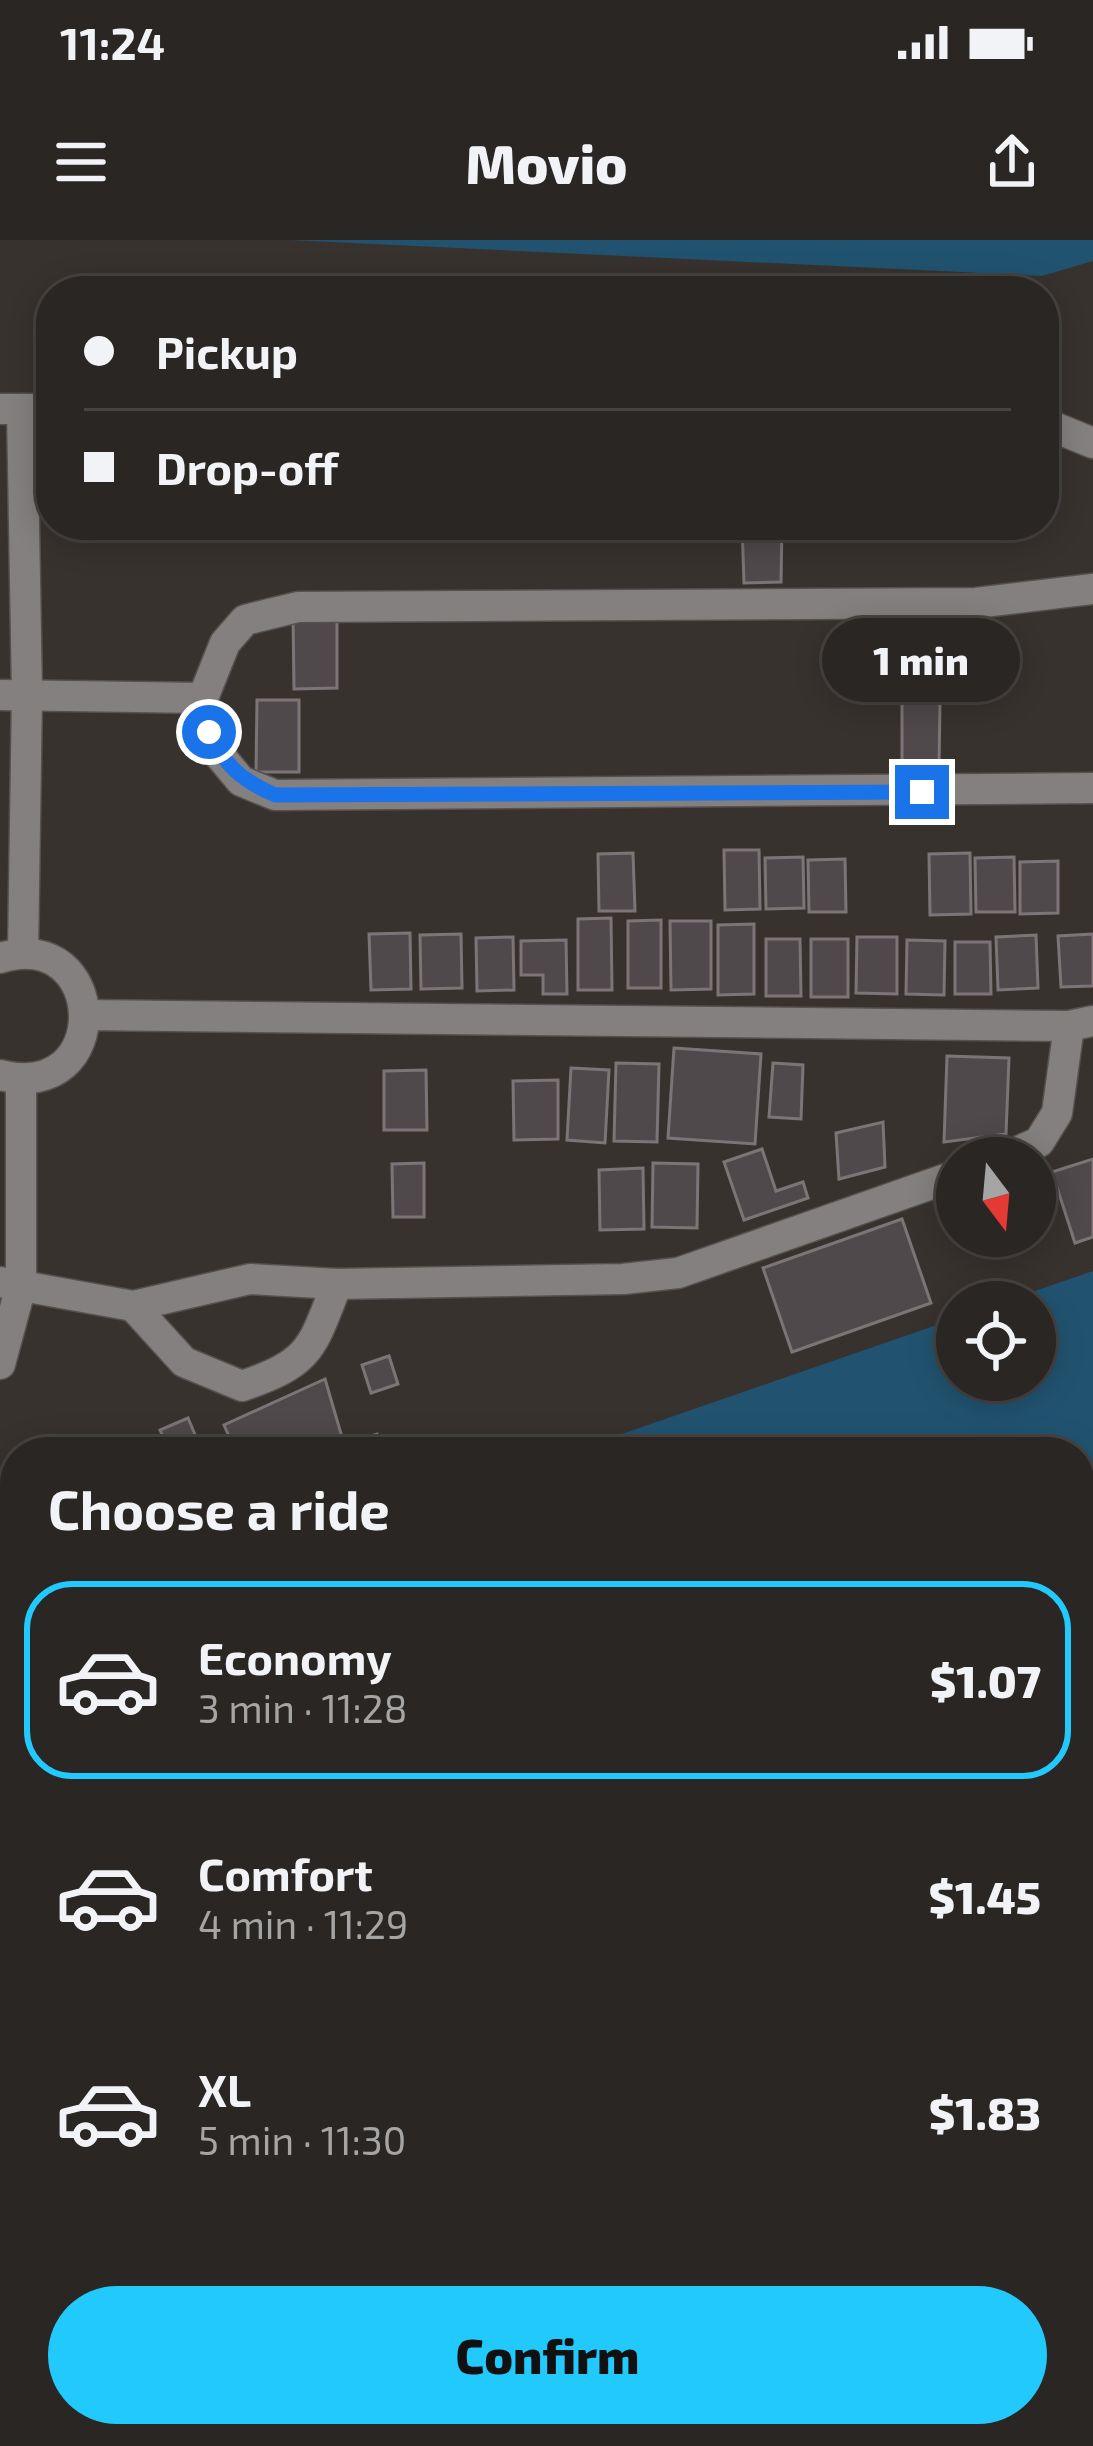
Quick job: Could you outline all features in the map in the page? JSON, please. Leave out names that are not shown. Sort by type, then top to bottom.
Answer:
[{"type":"street","points":[[0,1364],[10,1284],[10,1077],[41,1076],[59,1068],[74,1053],[86,1015],[83,996],[60,965],[12,956],[14,694],[24,409]]},
{"type":"street","points":[[1059,430],[1093,443]]},
{"type":"street","points":[[1093,589],[976,603],[298,607],[245,620],[225,643],[203,698],[209,732],[220,757],[242,781],[275,795],[1093,788]]},
{"type":"street","points":[[14,694],[203,698]]},
{"type":"street","points":[[86,1015],[1081,1024],[1057,1113],[1042,1137]]},
{"type":"street","points":[[10,1284],[133,1306],[250,1279],[337,1284],[622,1279],[677,1273],[936,1182]]},
{"type":"street","points":[[133,1306],[184,1362],[242,1387],[284,1372],[310,1350],[337,1284]]},
{"type":"water","points":[[290,240],[1093,240],[1093,261],[1042,276]]},
{"type":"water","points":[[1093,1271],[1093,1437],[613,1437],[936,1325],[936,1401],[1056,1401],[1056,1284]]},
{"type":"building","points":[[743,540],[782,540],[781,582],[744,583]]},
{"type":"building","points":[[337,614],[337,688],[294,689],[293,615]]},
{"type":"building","points":[[257,700],[299,700],[299,772],[256,772]]},
{"type":"building","points":[[902,703],[940,703],[939,767],[902,767]]},
{"type":"building","points":[[724,850],[759,850],[760,909],[725,910]]},
{"type":"building","points":[[633,853],[635,911],[599,911],[598,854]]},
{"type":"building","points":[[970,853],[971,914],[930,915],[929,854]]},
{"type":"building","points":[[803,857],[804,908],[766,909],[765,858]]},
{"type":"building","points":[[1014,857],[1015,912],[976,912],[975,858]]},
{"type":"building","points":[[845,859],[846,912],[809,912],[808,860]]},
{"type":"building","points":[[1058,861],[1058,913],[1020,914],[1020,862]]},
{"type":"building","points":[[611,918],[612,990],[578,990],[578,919]]},
{"type":"building","points":[[661,920],[661,988],[628,988],[628,921]]},
{"type":"building","points":[[670,921],[711,921],[711,989],[671,990]]},
{"type":"building","points":[[754,924],[754,994],[718,995],[718,925]]},
{"type":"building","points":[[410,933],[411,989],[371,990],[369,934]]},
{"type":"building","points":[[461,934],[462,988],[421,989],[420,935]]},
{"type":"building","points":[[1093,934],[1093,986],[1061,987],[1058,936]]},
{"type":"building","points":[[1036,935],[1038,988],[998,990],[996,937]]},
{"type":"building","points":[[513,937],[514,990],[477,991],[476,938]]},
{"type":"building","points":[[857,937],[897,937],[897,994],[856,993]]},
{"type":"building","points":[[766,939],[800,939],[801,996],[766,996]]},
{"type":"building","points":[[811,939],[848,939],[848,997],[811,997]]},
{"type":"building","points":[[566,940],[567,994],[543,994],[543,975],[521,975],[521,941]]},
{"type":"building","points":[[907,940],[945,941],[944,995],[906,994]]},
{"type":"building","points":[[955,942],[990,942],[991,994],[955,994]]},
{"type":"building","points":[[674,1048],[761,1054],[755,1144],[668,1138]]},
{"type":"building","points":[[947,1056],[1009,1058],[1006,1134],[944,1137]]},
{"type":"building","points":[[616,1063],[659,1064],[657,1142],[614,1141]]},
{"type":"building","points":[[773,1063],[803,1065],[801,1119],[769,1117]]},
{"type":"building","points":[[571,1068],[609,1070],[605,1143],[567,1140]]},
{"type":"building","points":[[426,1070],[427,1130],[384,1130],[384,1071]]},
{"type":"building","points":[[558,1080],[558,1139],[514,1140],[513,1081]]},
{"type":"building","points":[[883,1122],[885,1167],[839,1179],[836,1133]]},
{"type":"building","points":[[762,1149],[776,1191],[803,1182],[808,1198],[744,1220],[724,1162]]},
{"type":"building","points":[[1093,1159],[1093,1237],[1075,1243],[1056,1171]]},
{"type":"building","points":[[424,1163],[424,1217],[393,1217],[392,1164]]},
{"type":"building","points":[[653,1163],[698,1164],[697,1228],[652,1227]]},
{"type":"building","points":[[643,1168],[644,1229],[600,1230],[599,1170]]},
{"type":"building","points":[[902,1219],[931,1303],[792,1352],[763,1268]]},
{"type":"building","points":[[389,1356],[398,1384],[371,1393],[362,1365]]},
{"type":"building","points":[[325,1379],[342,1437],[229,1437],[224,1425]]},
{"type":"building","points":[[188,1418],[196,1437],[163,1437],[160,1430]]},
{"type":"route","points":[[209,732],[220,757],[242,781],[275,795],[922,792]]}]
